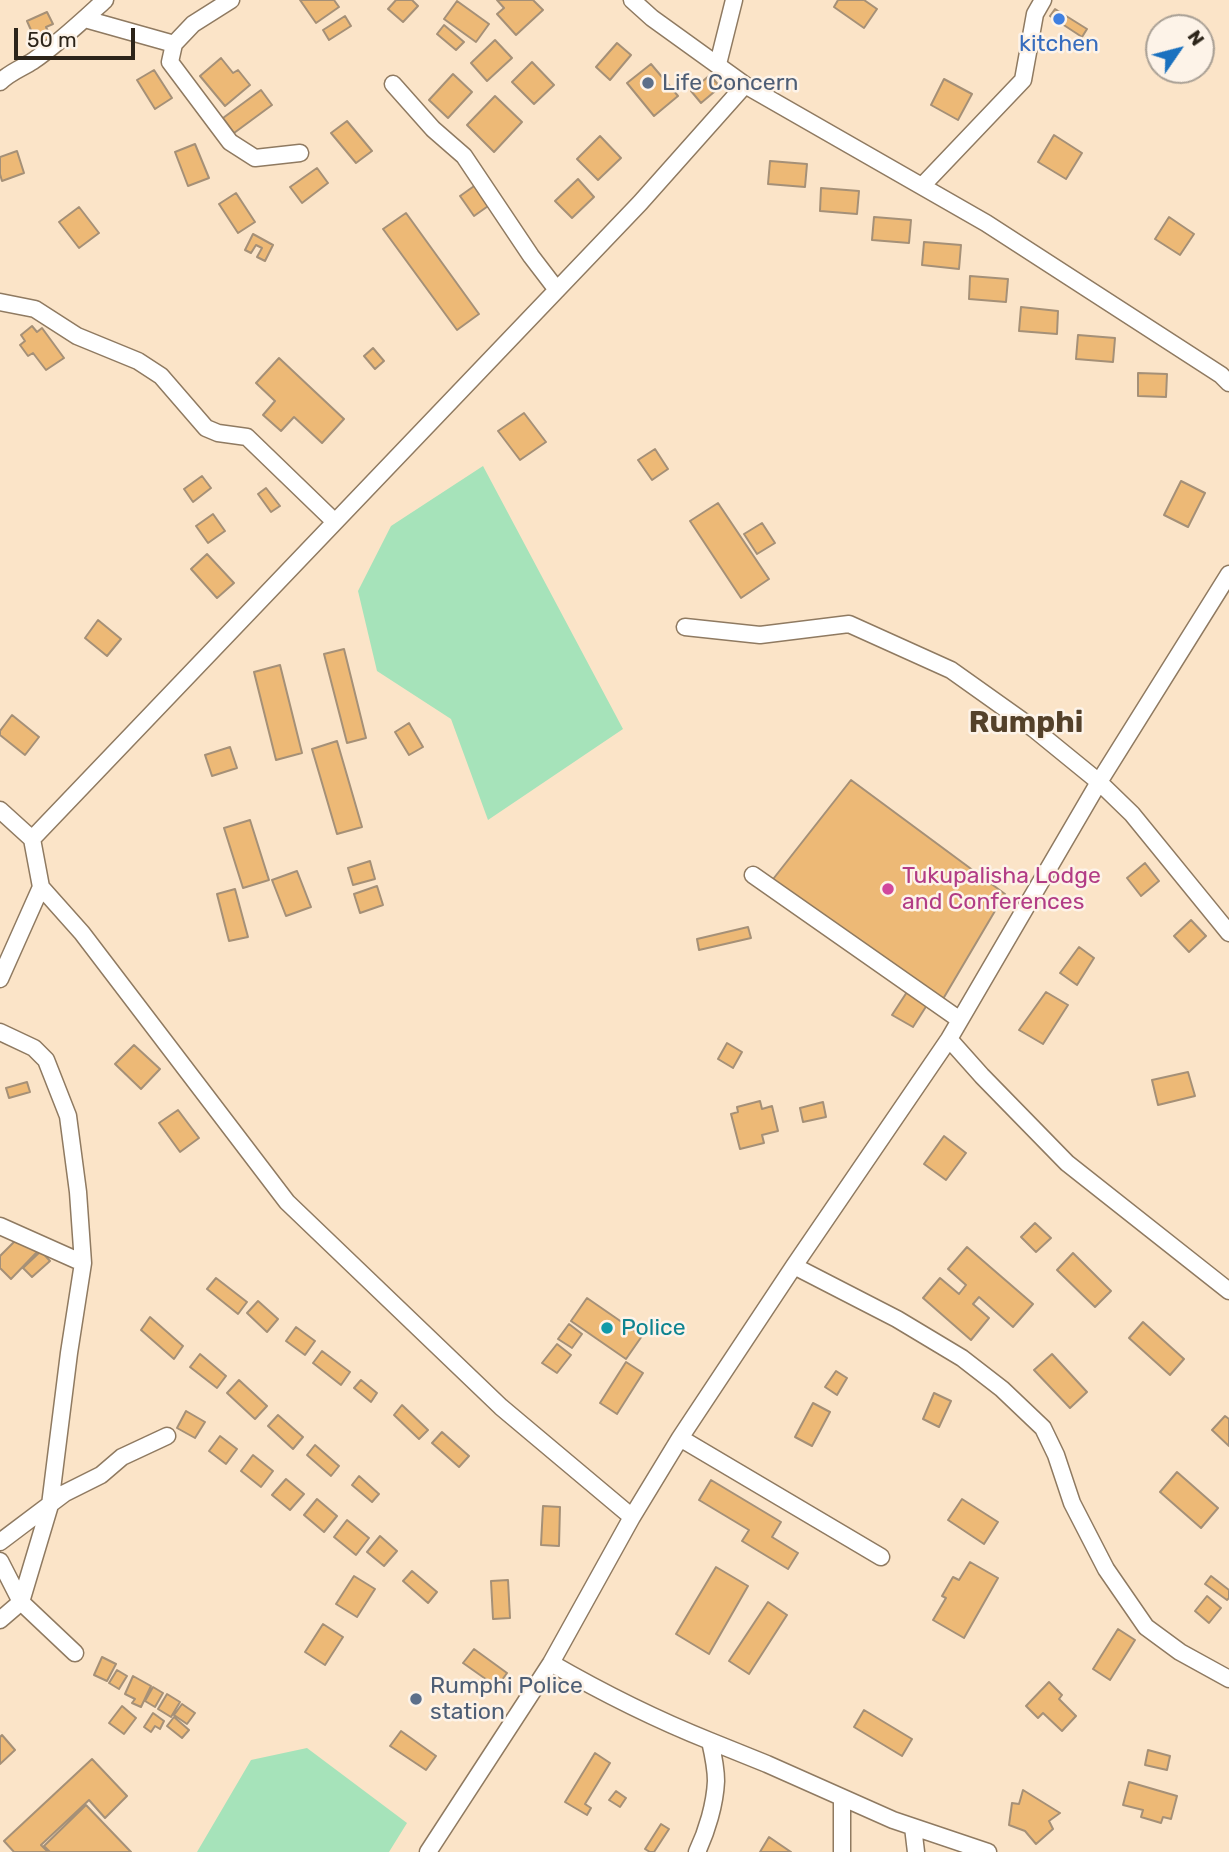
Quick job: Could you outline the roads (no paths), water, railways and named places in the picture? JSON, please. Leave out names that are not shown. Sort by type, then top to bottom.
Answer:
[{"type":"street","points":[[0,82],[31,62],[85,19],[104,0]]},
{"type":"street","points":[[231,0],[194,23],[174,44],[170,61],[230,142],[255,158],[300,153]]},
{"type":"street","points":[[632,0],[652,18],[745,85],[986,223],[1229,383]]},
{"type":"street","points":[[718,64],[734,0]]},
{"type":"street","points":[[922,186],[1023,80],[1035,14],[1043,0]]},
{"type":"street","points":[[85,19],[174,44]]},
{"type":"street","points":[[393,84],[433,129],[464,156],[531,257],[557,290]]},
{"type":"street","points":[[32,839],[640,203],[745,85]]},
{"type":"street","points":[[0,302],[35,309],[77,336],[138,361],[162,376],[206,428],[218,433],[247,437],[335,522]]},
{"type":"street","points":[[428,1852],[551,1663],[632,1517],[680,1438],[949,1039],[1099,782],[1229,574]]},
{"type":"street","points":[[685,627],[760,635],[849,624],[951,670],[1034,729],[1099,782],[1132,814],[1229,933]]},
{"type":"street","points":[[0,810],[32,839],[41,887],[82,933],[287,1202],[501,1407],[632,1517]]},
{"type":"street","points":[[753,875],[960,1020]]},
{"type":"street","points":[[0,979],[41,887]]},
{"type":"street","points":[[0,1032],[34,1048],[46,1060],[68,1116],[78,1192],[83,1263],[50,1505],[21,1602],[0,1620]]},
{"type":"street","points":[[949,1039],[1067,1163],[1229,1291]]},
{"type":"street","points":[[0,1226],[83,1263]]},
{"type":"street","points":[[794,1266],[897,1319],[962,1358],[1035,1420],[1043,1428],[1056,1455],[1072,1503],[1106,1569],[1146,1627],[1180,1652],[1229,1679]]},
{"type":"street","points":[[0,1542],[65,1493],[101,1475],[122,1457],[167,1436]]},
{"type":"street","points":[[680,1438],[881,1557]]},
{"type":"street","points":[[0,1561],[21,1602],[75,1653]]},
{"type":"street","points":[[551,1663],[662,1722],[913,1827],[988,1852]]},
{"type":"street","points":[[697,1852],[710,1815],[716,1781],[710,1741]]},
{"type":"street","points":[[842,1798],[842,1852]]},
{"type":"street","points":[[913,1827],[916,1852]]},
{"type":"place","name":"kitchen","points":[[1059,19]]},
{"type":"place","name":"Life Concern","points":[[648,83]]},
{"type":"place","name":"Tukupalisha Lodge and Conferences","points":[[888,889]]},
{"type":"place","name":"Police","points":[[607,1328]]},
{"type":"place","name":"Rumphi Police station","points":[[416,1699]]},
{"type":"district","name":"Rumphi","points":[[1026,723]]}]
